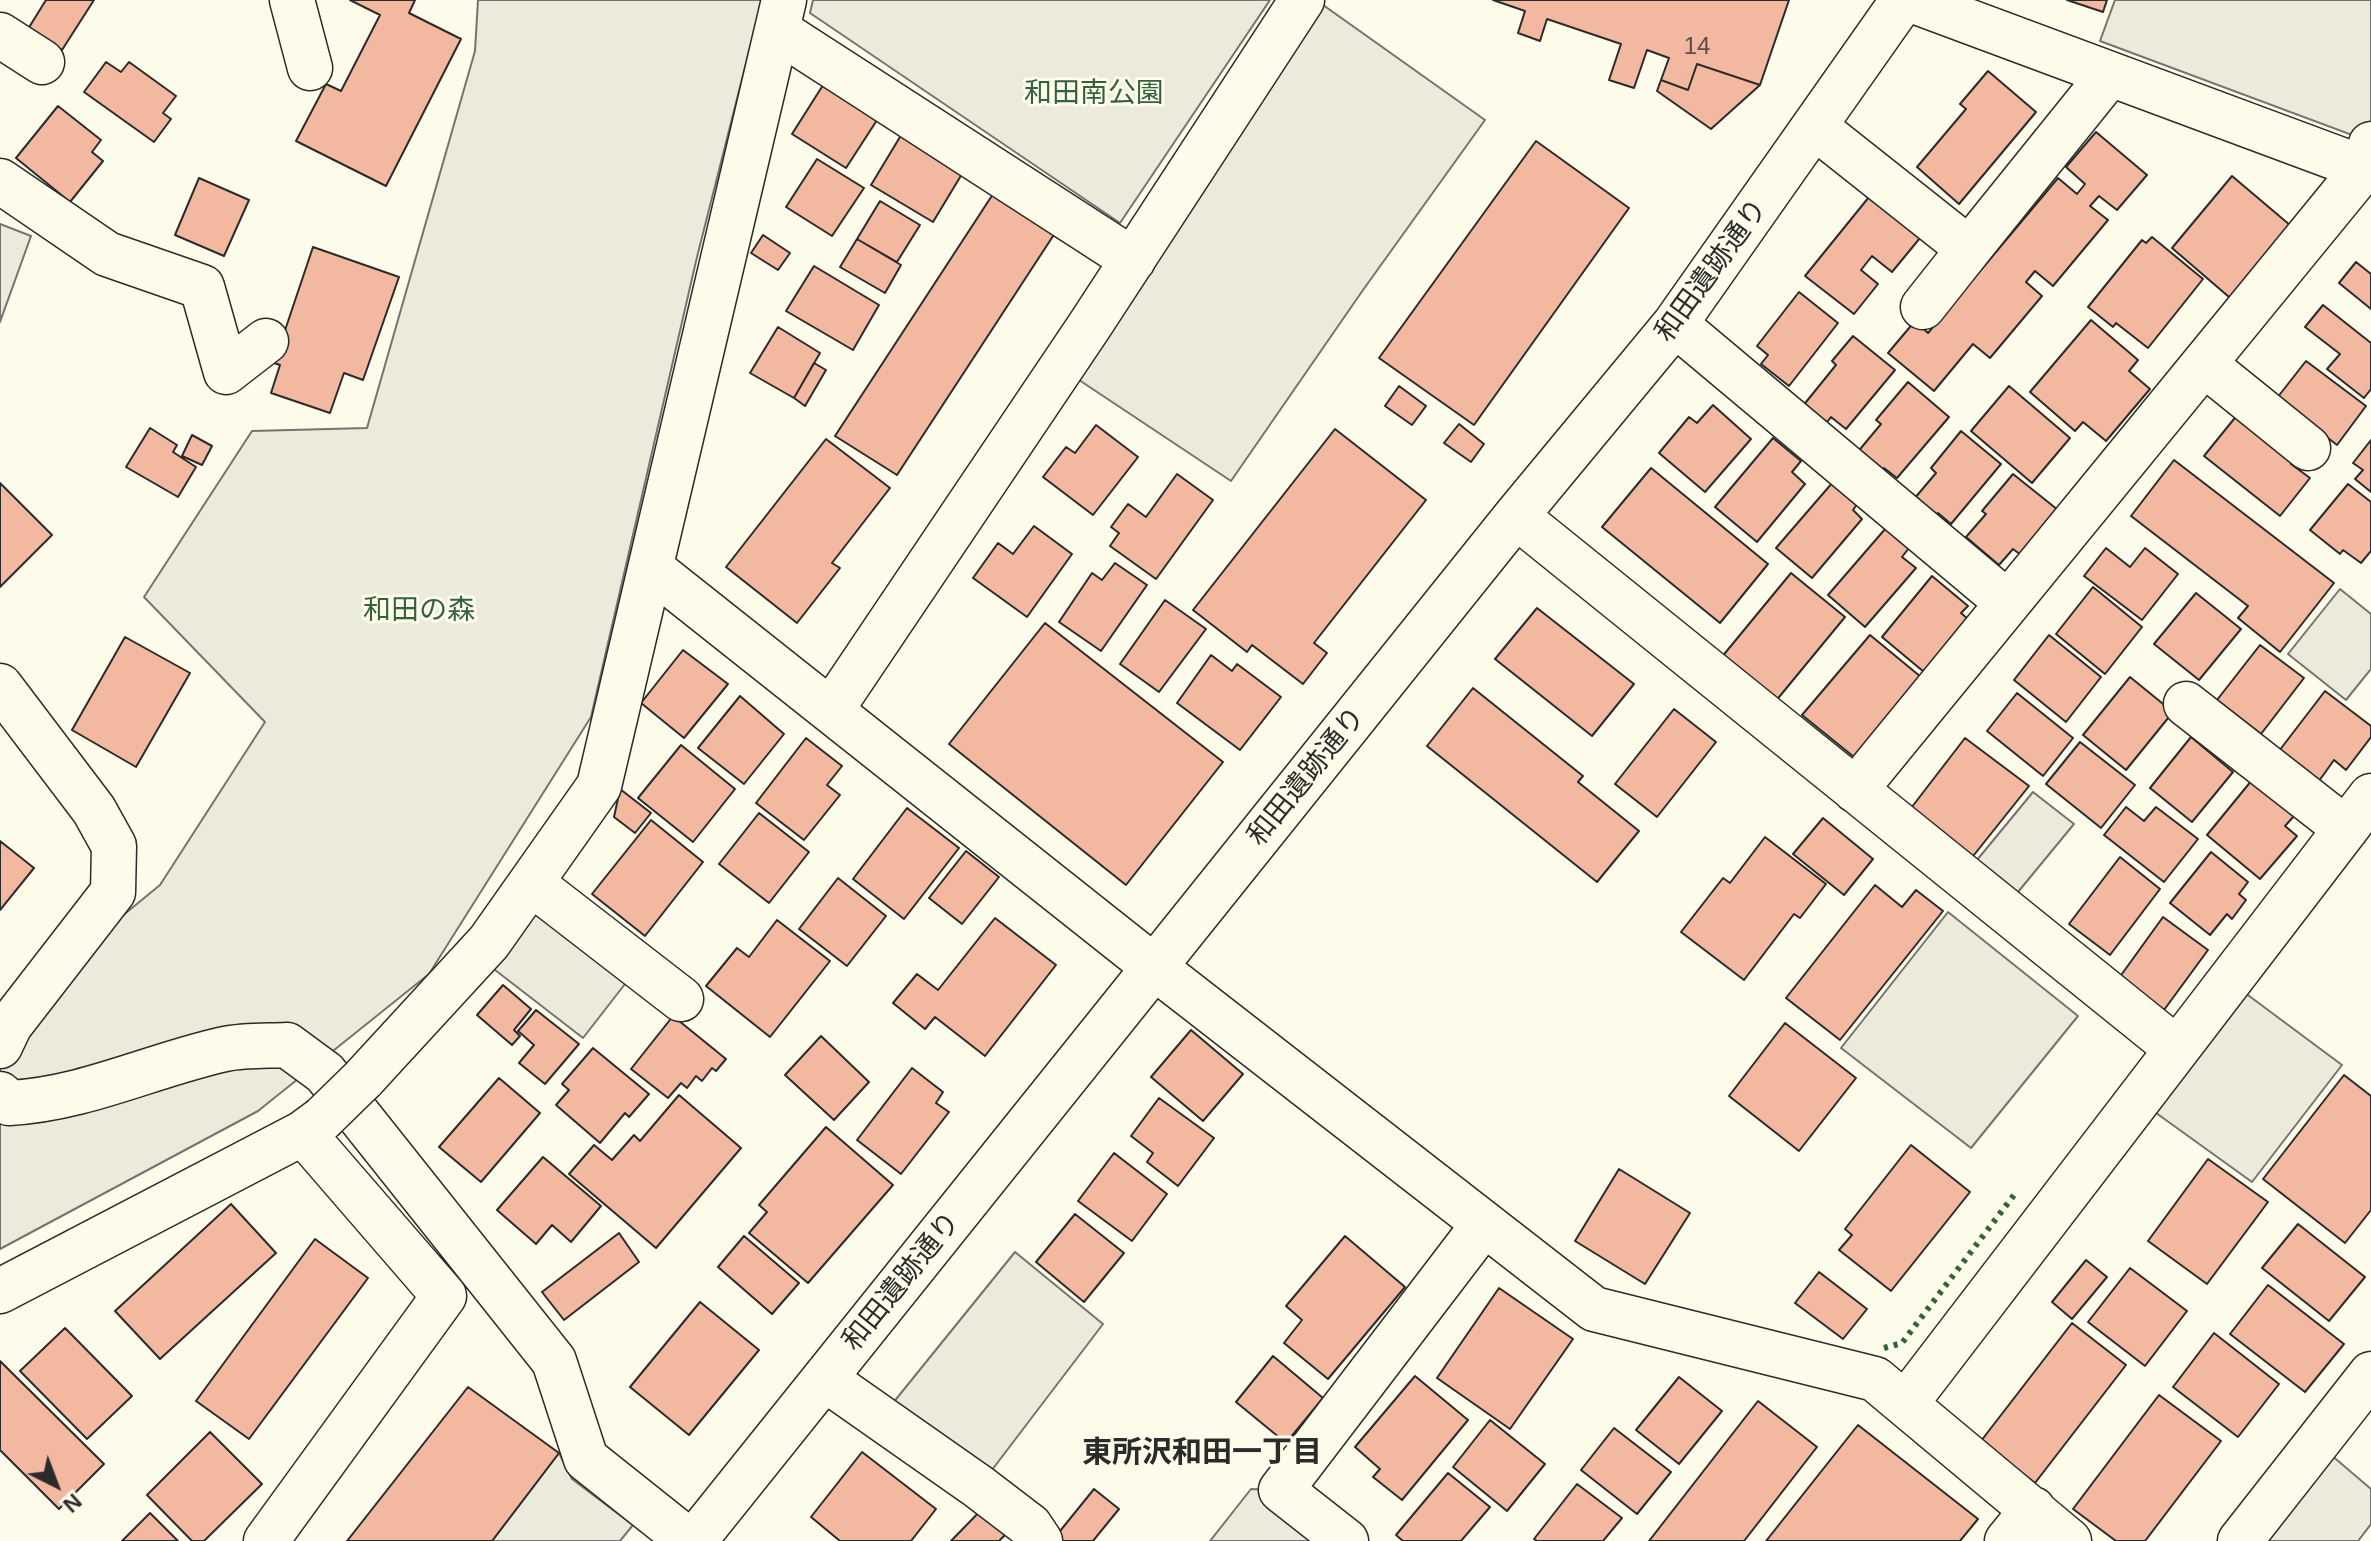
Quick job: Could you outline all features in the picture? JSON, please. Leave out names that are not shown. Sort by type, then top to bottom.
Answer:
[{"type":"street","points":[[292,0],[310,68]]},
{"type":"street","points":[[831,710],[1133,260],[1302,0]]},
{"type":"street","name":"和田遺跡通り","points":[[692,1541],[1516,516],[1675,324],[1903,0]]},
{"type":"street","points":[[1855,790],[2369,161],[2110,74],[1911,0]]},
{"type":"street","points":[[0,1291],[313,1126],[363,1079],[489,942],[599,786],[780,15],[1133,260]]},
{"type":"street","points":[[0,35],[42,62]]},
{"type":"street","points":[[1923,307],[2110,74]]},
{"type":"street","points":[[1815,127],[1969,249]]},
{"type":"street","points":[[0,181],[107,254],[202,287],[226,372],[266,341]]},
{"type":"street","points":[[1675,324],[2008,603]]},
{"type":"street","points":[[2204,364],[2308,448]]},
{"type":"street","points":[[1516,516],[2177,1049]]},
{"type":"street","points":[[652,569],[1154,967],[1594,1309],[1875,1379],[1906,1403],[2020,1525],[2069,1541]]},
{"type":"street","points":[[0,686],[94,810],[114,846],[113,892],[10,1025],[0,1046]]},
{"type":"street","points":[[1906,1403],[2358,812],[2186,704]]},
{"type":"street","points":[[531,883],[681,999]]},
{"type":"street","points":[[0,1094],[9,1103],[32,1102],[82,1092],[227,1048],[287,1045],[325,1073],[554,1361],[586,1459],[692,1541]]},
{"type":"street","points":[[266,1541],[444,1296],[313,1126]]},
{"type":"street","points":[[1346,1541],[1281,1490],[1484,1224]]},
{"type":"street","points":[[2240,1541],[2371,1374]]},
{"type":"street","points":[[825,1379],[979,1487],[1030,1526],[1040,1541]]},
{"type":"green space","name":"和田の森","points":[[478,0],[762,0],[697,257],[591,717],[429,974],[258,1111],[0,1249],[0,1016],[160,885],[265,722],[144,597],[252,431],[367,428],[475,51]]},
{"type":"green space","name":"和田南公園","points":[[813,0],[1270,0],[1120,223],[810,13]]},
{"type":"shaded area","points":[[1316,0],[1485,120],[1231,481],[1061,368]]},
{"type":"shaded area","points":[[2115,0],[2371,0],[2371,142],[2100,41]]},
{"type":"shaded area","points":[[0,224],[31,236],[0,322]]},
{"type":"shaded area","points":[[2340,589],[2371,614],[2371,669],[2346,700],[2288,654]]},
{"type":"shaded area","points":[[2033,792],[2074,824],[2004,909],[1963,877]]},
{"type":"shaded area","points":[[531,883],[639,966],[583,1038],[477,956]]},
{"type":"shaded area","points":[[1948,912],[2078,1016],[1971,1148],[1841,1048]]},
{"type":"shaded area","points":[[2229,981],[2342,1065],[2252,1182],[2138,1100]]},
{"type":"shaded area","points":[[1015,1252],[1103,1324],[979,1487],[880,1419]]},
{"type":"shaded area","points":[[559,1453],[572,1479],[633,1525],[620,1541],[492,1541]]},
{"type":"shaded area","points":[[2330,1454],[2371,1489],[2371,1524],[2358,1541],[2263,1541]]},
{"type":"shaded area","points":[[1251,1489],[1281,1490],[1346,1541],[1210,1541]]},
{"type":"building","points":[[46,0],[94,0],[62,50],[28,29]]},
{"type":"building","points":[[350,0],[415,0],[409,13],[461,39],[386,186],[296,141],[326,84],[341,91],[380,15]]},
{"type":"building","points":[[1493,0],[1789,0],[1760,85],[1697,64],[1688,90],[1661,80],[1669,58],[1647,50],[1634,88],[1609,80],[1621,44],[1547,19],[1540,41],[1518,33],[1525,11]]},
{"type":"building","points":[[2067,0],[2107,0],[2103,12]]},
{"type":"building","points":[[106,62],[121,72],[129,62],[176,96],[163,113],[171,119],[154,142],[84,92]]},
{"type":"building","points":[[1697,64],[1760,85],[1711,129],[1657,91],[1661,80],[1688,90]]},
{"type":"building","points":[[1988,71],[2036,112],[1959,204],[1917,167],[1966,109],[1960,104]]},
{"type":"building","points":[[825,82],[879,117],[846,168],[792,134]]},
{"type":"building","points":[[58,106],[101,140],[92,152],[103,161],[70,202],[16,158]]},
{"type":"building","points":[[906,127],[968,164],[933,222],[871,185]]},
{"type":"building","points":[[2096,132],[2147,175],[2117,210],[2099,196],[2090,206],[2108,220],[2053,286],[2035,271],[2026,282],[2042,296],[1990,358],[1973,344],[1934,391],[1888,353],[1915,321],[1928,333],[2058,178],[2077,194],[2085,184],[2066,167]]},
{"type":"building","points":[[1536,141],[1629,208],[1474,425],[1379,358]]},
{"type":"building","points":[[817,159],[864,188],[832,236],[786,207]]},
{"type":"building","points":[[2232,176],[2297,231],[2236,303],[2172,248]]},
{"type":"building","points":[[199,178],[249,200],[224,256],[175,235]]},
{"type":"building","points":[[995,191],[1057,230],[897,475],[835,436]]},
{"type":"building","points":[[1869,197],[1920,238],[1892,272],[1872,256],[1861,270],[1878,284],[1854,314],[1805,276]]},
{"type":"building","points":[[880,201],[920,225],[897,262],[857,239]]},
{"type":"building","points":[[763,235],[790,253],[778,270],[751,253]]},
{"type":"building","points":[[2152,237],[2203,279],[2148,348],[2116,323],[2113,327],[2088,307],[2142,240],[2146,243]]},
{"type":"building","points":[[857,239],[901,265],[885,293],[840,267]]},
{"type":"building","points":[[313,247],[399,277],[363,380],[344,373],[330,413],[271,393],[280,365],[274,363]]},
{"type":"building","points":[[2356,262],[2371,274],[2371,309],[2339,283]]},
{"type":"building","points":[[814,266],[879,305],[853,350],[786,311]]},
{"type":"building","points":[[1799,292],[1838,323],[1789,386],[1761,364],[1768,355],[1757,346]]},
{"type":"building","points":[[2323,305],[2371,343],[2371,389],[2364,398],[2327,369],[2340,354],[2305,327]]},
{"type":"building","points":[[2091,320],[2138,360],[2129,371],[2150,389],[2106,441],[2083,422],[2075,431],[2030,392]]},
{"type":"building","points":[[778,327],[820,353],[794,398],[750,373]]},
{"type":"building","points":[[1853,336],[1895,370],[1846,429],[1831,417],[1824,426],[1802,407],[1836,365],[1832,361]]},
{"type":"building","points":[[2306,361],[2366,406],[2337,445],[2277,398]]},
{"type":"building","points":[[814,363],[826,370],[805,406],[794,398]]},
{"type":"building","points":[[1908,382],[1949,417],[1897,478],[1884,468],[1880,473],[1856,454],[1881,424],[1876,420]]},
{"type":"building","points":[[1399,386],[1426,406],[1412,425],[1385,406]]},
{"type":"building","points":[[2009,386],[2070,438],[2032,483],[1971,431]]},
{"type":"building","points":[[1713,405],[1751,439],[1705,492],[1659,453],[1689,417],[1697,423]]},
{"type":"building","points":[[2238,414],[2295,459],[2291,464],[2310,478],[2280,516],[2204,456]]},
{"type":"building","points":[[1459,424],[1484,444],[1471,462],[1444,443]]},
{"type":"building","points":[[1096,425],[1138,457],[1093,515],[1043,477],[1066,447],[1075,453]]},
{"type":"building","points":[[150,428],[177,445],[173,452],[196,467],[178,497],[126,467]]},
{"type":"building","points":[[1335,429],[1426,500],[1314,643],[1327,653],[1303,684],[1252,645],[1247,652],[1193,610]]},
{"type":"building","points":[[1961,431],[2001,464],[1951,524],[1938,513],[1935,517],[1914,499],[1936,473],[1931,468]]},
{"type":"building","points":[[192,435],[212,446],[202,465],[182,456]]},
{"type":"building","points":[[1773,438],[1801,461],[1792,472],[1805,484],[1757,542],[1715,507]]},
{"type":"building","points":[[826,439],[890,488],[832,563],[840,568],[797,623],[726,567]]},
{"type":"building","points":[[2371,440],[2371,492],[2355,479],[2363,470],[2353,463]]},
{"type":"building","points":[[2174,460],[2334,583],[2280,652],[2238,618],[2248,606],[2131,516]]},
{"type":"building","points":[[1651,468],[1768,564],[1720,623],[1602,527]]},
{"type":"building","points":[[1177,474],[1213,500],[1156,579],[1110,546],[1119,533],[1111,527],[1128,504],[1146,517]]},
{"type":"building","points":[[2013,474],[2058,510],[2021,555],[2013,549],[1999,565],[1966,537],[1986,514],[1982,511]]},
{"type":"building","points":[[1833,482],[1858,503],[1853,510],[1862,519],[1812,578],[1776,548]]},
{"type":"building","points":[[0,483],[52,535],[0,587]]},
{"type":"building","points":[[2348,484],[2371,502],[2371,551],[2361,563],[2343,550],[2340,554],[2310,530]]},
{"type":"building","points":[[1034,526],[1072,554],[1027,617],[973,578],[998,543],[1013,554]]},
{"type":"building","points":[[1886,528],[1909,548],[1902,557],[1916,568],[1865,627],[1828,595]]},
{"type":"building","points":[[2106,548],[2130,567],[2145,548],[2178,574],[2142,620],[2084,576]]},
{"type":"building","points":[[1115,563],[1147,585],[1101,651],[1059,622],[1092,573],[1102,580]]},
{"type":"building","points":[[1791,573],[1845,617],[1775,702],[1721,658]]},
{"type":"building","points":[[1932,576],[1968,606],[1961,613],[1968,619],[1924,672],[1882,637]]},
{"type":"building","points":[[2093,587],[2142,627],[2105,674],[2056,634]]},
{"type":"building","points":[[2196,593],[2241,629],[2199,680],[2154,644]]},
{"type":"building","points":[[1165,600],[1206,629],[1159,692],[1120,664]]},
{"type":"building","points":[[1537,608],[1634,684],[1592,736],[1495,659]]},
{"type":"building","points":[[1045,623],[1223,762],[1126,885],[949,744]]},
{"type":"building","points":[[1870,635],[1921,677],[1854,757],[1802,715]]},
{"type":"building","points":[[2049,635],[2101,677],[2066,722],[2014,680]]},
{"type":"building","points":[[125,637],[190,673],[136,767],[72,730]]},
{"type":"building","points":[[2260,645],[2304,678],[2261,734],[2217,700]]},
{"type":"building","points":[[683,650],[728,684],[684,738],[641,703]]},
{"type":"building","points":[[1211,655],[1232,671],[1237,664],[1281,697],[1240,750],[1177,703]]},
{"type":"building","points":[[2130,677],[2173,712],[2126,770],[2083,735]]},
{"type":"building","points":[[1473,688],[1583,776],[1578,782],[1639,831],[1597,882],[1427,746]]},
{"type":"building","points":[[2325,691],[2371,726],[2371,737],[2346,770],[2334,760],[2319,781],[2279,751]]},
{"type":"building","points":[[2017,693],[2073,738],[2043,776],[1987,731]]},
{"type":"building","points":[[740,696],[784,734],[744,784],[698,748]]},
{"type":"building","points":[[1674,709],[1716,742],[1657,817],[1615,784]]},
{"type":"building","points":[[2191,737],[2233,772],[2192,822],[2150,788]]},
{"type":"building","points":[[806,738],[842,766],[827,785],[840,795],[804,840],[756,803]]},
{"type":"building","points":[[1965,738],[2029,786],[1970,860],[1908,812]]},
{"type":"building","points":[[2080,742],[2135,785],[2101,828],[2046,784]]},
{"type":"building","points":[[681,745],[735,789],[693,842],[638,798]]},
{"type":"building","points":[[2252,780],[2294,816],[2285,826],[2297,836],[2260,879],[2207,835]]},
{"type":"building","points":[[620,789],[651,813],[635,833],[614,817]]},
{"type":"building","points":[[2126,807],[2144,821],[2156,807],[2198,839],[2164,882],[2104,835]]},
{"type":"building","points":[[907,808],[959,848],[904,919],[853,879]]},
{"type":"building","points":[[759,813],[809,852],[769,903],[719,864]]},
{"type":"building","points":[[1823,818],[1873,859],[1844,895],[1793,854]]},
{"type":"building","points":[[651,820],[703,862],[645,936],[592,894]]},
{"type":"building","points":[[1765,837],[1826,884],[1800,918],[1794,914],[1744,980],[1681,932],[1723,878],[1730,883]]},
{"type":"building","points":[[0,841],[34,868],[0,910]]},
{"type":"building","points":[[966,851],[999,877],[962,924],[929,898]]},
{"type":"building","points":[[2211,852],[2248,882],[2239,894],[2246,900],[2232,919],[2227,914],[2210,935],[2170,903]]},
{"type":"building","points":[[2120,857],[2160,889],[2110,955],[2069,924]]},
{"type":"building","points":[[838,878],[886,916],[847,966],[799,929]]},
{"type":"building","points":[[1875,885],[1902,907],[1916,890],[1943,911],[1840,1040],[1786,998]]},
{"type":"building","points":[[2163,917],[2208,950],[2164,1010],[2119,978]]},
{"type":"building","points":[[995,918],[1056,965],[985,1056],[935,1017],[925,1029],[893,1003],[917,974],[938,990]]},
{"type":"building","points":[[777,920],[830,961],[770,1037],[706,986],[737,948],[749,957]]},
{"type":"building","points":[[503,985],[531,1009],[514,1030],[520,1036],[512,1045],[477,1015]]},
{"type":"building","points":[[536,1010],[579,1044],[545,1084],[519,1063],[534,1045],[518,1031]]},
{"type":"building","points":[[673,1016],[726,1059],[716,1071],[712,1068],[702,1081],[696,1076],[687,1088],[681,1083],[668,1098],[631,1069]]},
{"type":"building","points":[[1785,1023],[1856,1078],[1799,1151],[1729,1096]]},
{"type":"building","points":[[1191,1030],[1243,1074],[1203,1121],[1151,1077]]},
{"type":"building","points":[[821,1036],[869,1082],[834,1120],[785,1075]]},
{"type":"building","points":[[593,1048],[649,1094],[629,1117],[625,1113],[600,1143],[556,1105],[569,1090],[562,1084]]},
{"type":"building","points":[[912,1068],[943,1092],[936,1103],[949,1112],[901,1174],[857,1140]]},
{"type":"building","points":[[2344,1075],[2371,1096],[2371,1210],[2345,1243],[2263,1179]]},
{"type":"building","points":[[499,1078],[540,1113],[481,1182],[439,1147]]},
{"type":"building","points":[[679,1095],[741,1148],[656,1248],[569,1174],[594,1145],[612,1160],[634,1135],[640,1141]]},
{"type":"building","points":[[1159,1098],[1214,1138],[1178,1186],[1147,1162],[1153,1153],[1131,1136]]},
{"type":"building","points":[[826,1127],[893,1185],[808,1283],[749,1233],[767,1212],[759,1205]]},
{"type":"building","points":[[1911,1145],[1970,1192],[1891,1291],[1839,1250],[1852,1235],[1845,1229]]},
{"type":"building","points":[[1114,1153],[1167,1194],[1132,1241],[1078,1201]]},
{"type":"building","points":[[543,1157],[601,1206],[571,1242],[552,1225],[536,1244],[497,1210]]},
{"type":"building","points":[[2208,1159],[2268,1202],[2207,1284],[2148,1241]]},
{"type":"building","points":[[1619,1169],[1690,1213],[1645,1284],[1575,1241]]},
{"type":"building","points":[[231,1204],[276,1253],[160,1359],[115,1311]]},
{"type":"building","points":[[1075,1214],[1124,1253],[1084,1302],[1036,1262]]},
{"type":"building","points":[[2298,1224],[2365,1277],[2329,1321],[2262,1268]]},
{"type":"building","points":[[619,1233],[639,1262],[564,1320],[542,1292]]},
{"type":"building","points":[[744,1236],[799,1283],[772,1314],[718,1267]]},
{"type":"building","points":[[1345,1236],[1405,1287],[1328,1379],[1284,1343],[1302,1320],[1286,1306]]},
{"type":"building","points":[[315,1239],[368,1278],[249,1439],[196,1401]]},
{"type":"building","points":[[2086,1260],[2107,1277],[2072,1319],[2052,1302]]},
{"type":"building","points":[[2130,1268],[2187,1311],[2145,1366],[2088,1322]]},
{"type":"building","points":[[1819,1272],[1867,1309],[1843,1339],[1795,1303]]},
{"type":"building","points":[[2268,1285],[2344,1344],[2305,1392],[2230,1334]]},
{"type":"building","points":[[1499,1288],[1573,1339],[1510,1429],[1437,1378]]},
{"type":"building","points":[[700,1302],[759,1350],[689,1435],[630,1387]]},
{"type":"building","points":[[2072,1323],[2126,1365],[2035,1483],[1981,1441]]},
{"type":"building","points":[[65,1328],[132,1396],[87,1439],[20,1371]]},
{"type":"building","points":[[2214,1333],[2279,1384],[2238,1437],[2173,1387]]},
{"type":"building","points":[[1273,1356],[1323,1398],[1286,1443],[1236,1402]]},
{"type":"building","points":[[0,1361],[104,1464],[59,1509],[0,1450]]},
{"type":"building","points":[[1415,1376],[1468,1420],[1402,1500],[1373,1477],[1380,1469],[1355,1447]]},
{"type":"building","points":[[1679,1377],[1722,1411],[1679,1464],[1636,1430]]},
{"type":"building","points":[[468,1387],[559,1453],[492,1541],[347,1541]]},
{"type":"building","points":[[2159,1395],[2221,1441],[2145,1541],[2116,1541],[2073,1509]]},
{"type":"building","points":[[1758,1401],[1817,1447],[1744,1541],[1649,1541]]},
{"type":"building","points":[[1490,1420],[1545,1464],[1507,1511],[1453,1467]]},
{"type":"building","points":[[1858,1425],[1978,1519],[1960,1541],[1766,1541]]},
{"type":"building","points":[[1614,1428],[1671,1472],[1637,1514],[1581,1470]]},
{"type":"building","points":[[210,1432],[262,1484],[204,1541],[192,1541],[147,1495]]},
{"type":"building","points":[[862,1452],[936,1509],[911,1541],[840,1541],[811,1517]]},
{"type":"building","points":[[1448,1473],[1490,1507],[1461,1541],[1403,1541],[1396,1535]]},
{"type":"building","points":[[1577,1484],[1622,1518],[1603,1541],[1534,1539]]},
{"type":"building","points":[[1094,1489],[1119,1509],[1093,1541],[1052,1541]]},
{"type":"building","points":[[988,1503],[1012,1528],[999,1541],[951,1541]]},
{"type":"building","points":[[150,1513],[178,1541],[122,1541]]},
{"type":"hedge","points":[[1884,1348],[1902,1343],[2014,1195]]},
{"type":"district","name":"東所沢和田一丁目","points":[[1202,1454]]}]
